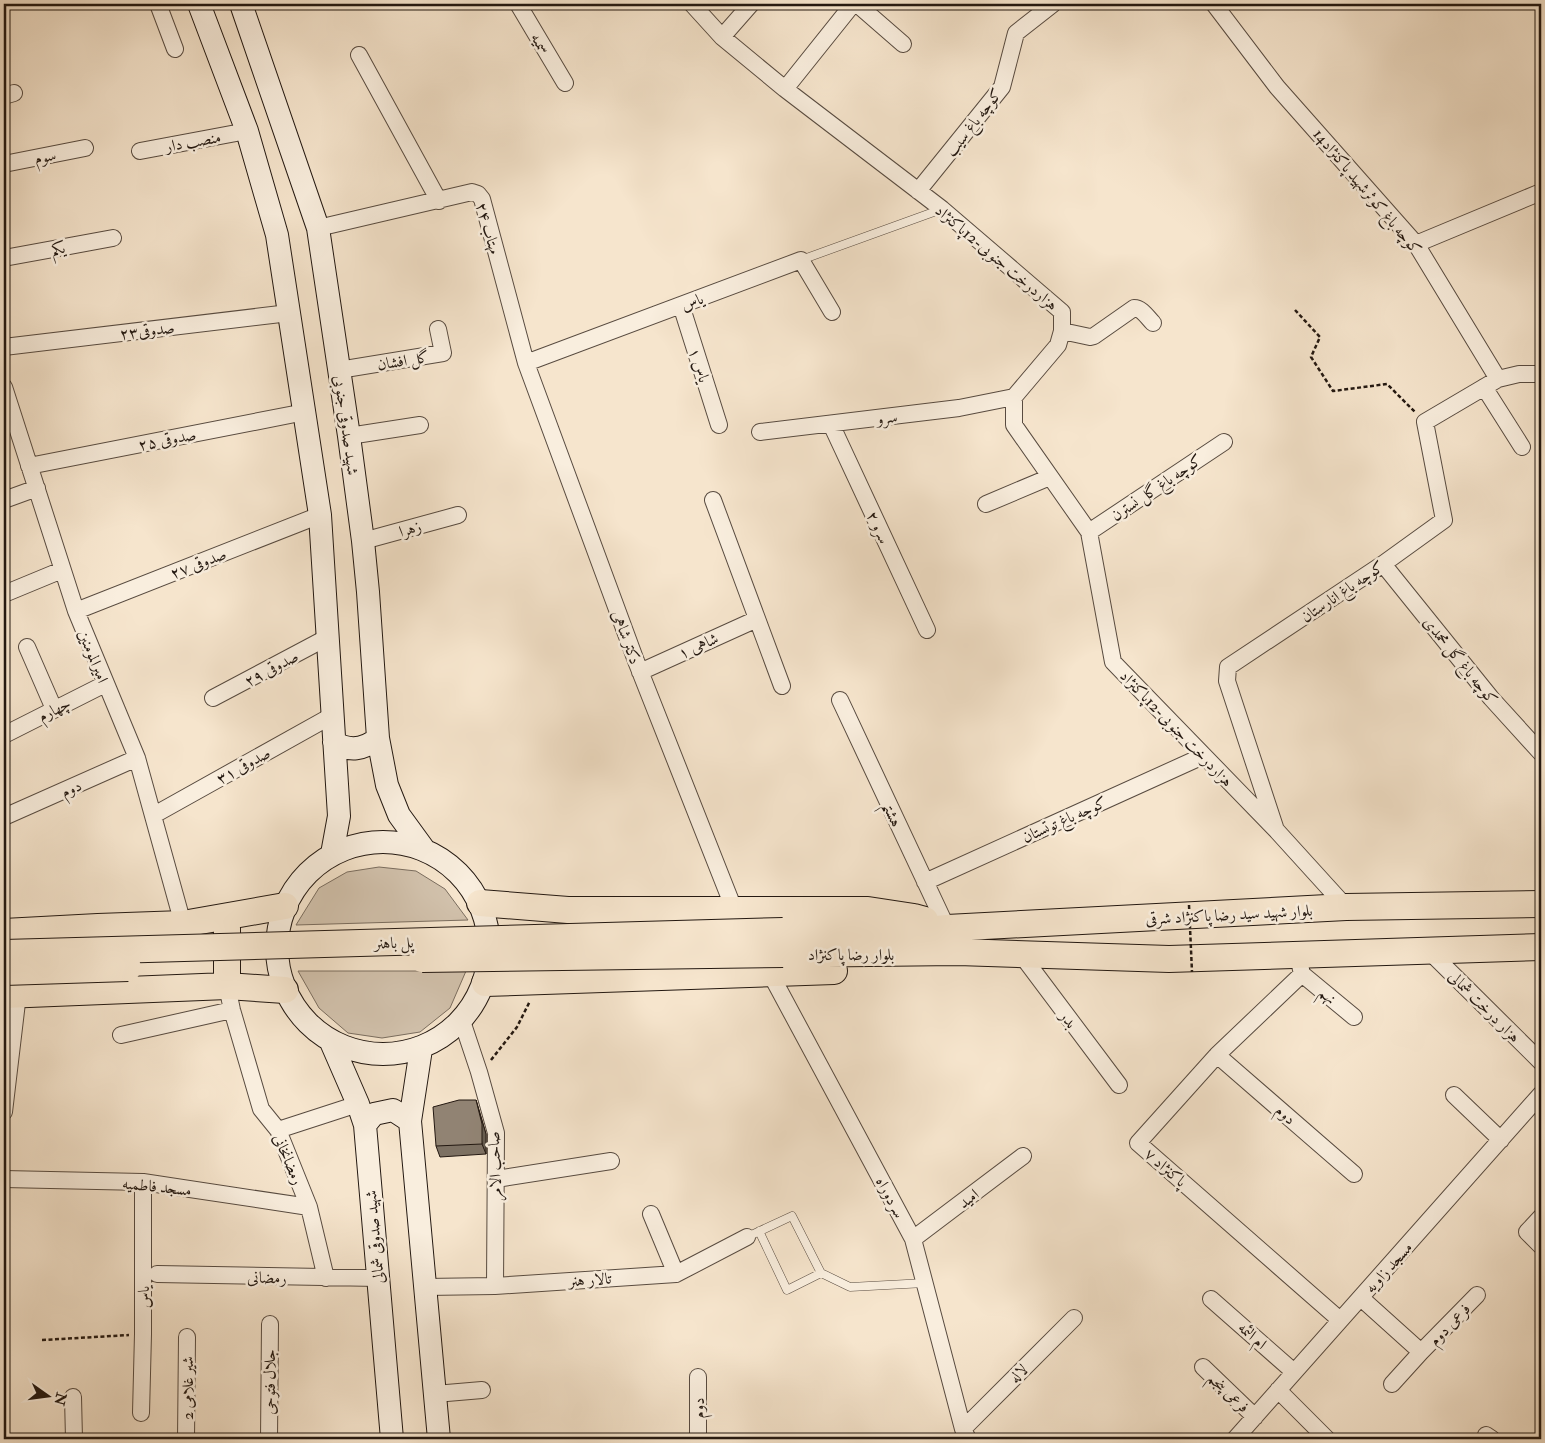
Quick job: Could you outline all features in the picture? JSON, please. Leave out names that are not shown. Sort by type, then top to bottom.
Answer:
[{"type":"main road","points":[[199,4],[247,131],[277,235],[305,412],[320,515],[333,715],[339,816],[332,854]]},
{"type":"main road","name":"شهید صدوقی جنوبی","points":[[241,4],[318,228],[349,436],[368,592],[378,738],[388,784],[399,815],[423,848]]},
{"type":"main road","points":[[334,742],[345,748],[359,749],[378,738]]},
{"type":"main road","points":[[377,841],[423,848],[457,870],[480,903],[490,942],[485,983],[462,1021],[421,1049],[375,1055],[331,1042],[304,1020],[285,990],[276,948],[285,906],[304,876],[332,854],[377,841]]},
{"type":"main road","points":[[480,903],[568,910],[868,910],[914,917],[947,928]]},
{"type":"main road","name":"بلوار شهید سید رضا پاکنژاد شرقی","points":[[917,942],[947,928],[1346,908],[1541,904]]},
{"type":"main road","points":[[4,932],[98,926],[183,924],[285,906]]},
{"type":"main road","points":[[566,979],[568,910]]},
{"type":"main road","points":[[226,916],[230,998]]},
{"type":"main road","points":[[917,942],[958,952],[1300,965],[1429,950],[1538,951]]},
{"type":"main road","name":"بلوار رضا پاکنژاد","points":[[779,953],[917,942]]},
{"type":"main road","points":[[485,983],[539,982],[779,953],[870,970],[910,965],[958,952]]},
{"type":"main road","name":"پل باهنر","points":[[4,953],[779,953]]},
{"type":"main road","name":"پل باهنر","points":[[4,972],[329,960],[779,953]]},
{"type":"main road","points":[[11,994],[230,998],[285,990]]},
{"type":"main road","name":"شهید صدوقی شمالی","points":[[331,1042],[361,1114],[392,1439]]},
{"type":"main road","points":[[421,1049],[410,1121],[439,1439]]},
{"type":"main road","points":[[361,1114],[374,1114],[393,1110],[410,1121]]},
{"type":"street","points":[[158,4],[174,49]]},
{"type":"street","name":"سمیه","points":[[518,4],[565,83]]},
{"type":"street","name":"هزاردرخت جنوبی-12پاکنژاد","points":[[692,4],[722,37],[785,89],[942,209],[1062,312],[1062,332],[1058,345],[1014,397],[1014,425],[1088,532],[1113,662],[1202,756],[1277,831],[1346,908]]},
{"type":"street","points":[[722,37],[750,4]]},
{"type":"street","points":[[785,89],[855,4],[903,44]]},
{"type":"street","name":"کوچه باغ سیب","points":[[918,191],[1002,88],[1016,33],[1053,4]]},
{"type":"street","name":"کوچه باغ کوثرشهید پاکنژاد14","points":[[1214,4],[1278,87],[1416,244],[1491,383],[1522,447]]},
{"type":"street","points":[[359,55],[439,201]]},
{"type":"street","name":"منصب دار","points":[[140,150],[247,131]]},
{"type":"street","name":"سوم","points":[[4,164],[85,148]]},
{"type":"street","name":"مهتاب ۲۴","points":[[318,228],[472,192],[478,194],[482,199],[526,363]]},
{"type":"street","points":[[1416,244],[1541,192]]},
{"type":"street","name":"یکم","points":[[4,258],[113,238]]},
{"type":"street","points":[[801,260],[832,312]]},
{"type":"street","name":"یاس","points":[[526,363],[801,260]]},
{"type":"street","name":"یاس ۱","points":[[681,305],[719,425]]},
{"type":"street","points":[[1062,332],[1094,336],[1134,308],[1140,310],[1153,323]]},
{"type":"street","name":"صدوقی۲۳","points":[[4,347],[289,313]]},
{"type":"street","name":"گل افشان","points":[[339,370],[443,353],[438,329]]},
{"type":"street","name":"دکتر شاهی","points":[[526,363],[640,672],[734,909]]},
{"type":"street","points":[[1425,422],[1491,383],[1519,374],[1541,374]]},
{"type":"street","name":"امیرالمومنین","points":[[4,387],[6,404],[37,488],[76,611],[137,758],[183,924]]},
{"type":"street","name":"سرو","points":[[760,432],[959,408],[1014,397]]},
{"type":"street","name":"صدوقی ۲۵","points":[[29,466],[305,412]]},
{"type":"street","name":"کوچه باغ انارستان","points":[[1277,831],[1227,681],[1228,667],[1383,564],[1444,520],[1425,422]]},
{"type":"street","points":[[349,436],[420,424]]},
{"type":"street","name":"سرو ۲","points":[[831,424],[927,630]]},
{"type":"street","name":"کوچه باغ گل نسترن","points":[[1088,532],[1224,442]]},
{"type":"street","points":[[986,504],[1050,477]]},
{"type":"street","points":[[4,500],[37,488]]},
{"type":"street","points":[[713,500],[782,686]]},
{"type":"street","name":"صدوقی ۲۷","points":[[76,611],[320,515]]},
{"type":"street","name":"زهرا","points":[[362,542],[458,515]]},
{"type":"street","name":"کوچه باغ گل محمدی","points":[[1383,564],[1491,698],[1541,754]]},
{"type":"street","points":[[4,594],[62,570]]},
{"type":"street","name":"شاهی ۱","points":[[640,672],[757,618]]},
{"type":"street","name":"صدوقی ۲۹","points":[[213,698],[328,637]]},
{"type":"street","points":[[28,646],[54,709]]},
{"type":"street","name":"چهارم","points":[[4,736],[105,684]]},
{"type":"street","name":"هشتم","points":[[840,700],[947,928]]},
{"type":"street","name":"صدوقی ۳۱","points":[[154,815],[333,715]]},
{"type":"street","name":"کوچه باغ توتستان","points":[[925,882],[1202,756]]},
{"type":"street","name":"دوم","points":[[4,817],[137,758]]},
{"type":"street","name":"هزار درخت شمالی","points":[[1429,950],[1541,1062]]},
{"type":"street","name":"سردوراه","points":[[779,953],[913,1239],[966,1434]]},
{"type":"street","name":"بدر","points":[[1020,953],[1119,1085]]},
{"type":"street","name":"نهم","points":[[1300,965],[1354,1017]]},
{"type":"street","name":"پاکنژاد ۷","points":[[1300,965],[1138,1143],[1340,1320]]},
{"type":"street","points":[[4,1112],[11,994]]},
{"type":"street","points":[[121,1035],[230,998]]},
{"type":"street","name":"رمضانخانی","points":[[230,998],[261,1109],[278,1130],[309,1207],[326,1278]]},
{"type":"street","name":"صاحب الامر","points":[[462,1021],[496,1133],[495,1286]]},
{"type":"street","name":"دوم","points":[[1217,1055],[1354,1174]]},
{"type":"street","name":"مسجد زاویه","points":[[1235,1439],[1541,1094]]},
{"type":"street","points":[[1454,1095],[1501,1140]]},
{"type":"street","points":[[278,1130],[361,1114]]},
{"type":"street","name":"امید","points":[[913,1239],[1023,1156]]},
{"type":"street","points":[[496,1179],[611,1161]]},
{"type":"street","name":"مسجد فاطمیه","points":[[4,1179],[143,1182],[309,1207]]},
{"type":"street","name":"یاس","points":[[141,1413],[143,1182]]},
{"type":"street","points":[[651,1214],[676,1274]]},
{"type":"street","points":[[1541,1217],[1527,1232],[1541,1246]]},
{"type":"street","name":"تالار هنر","points":[[425,1287],[495,1286],[676,1274],[753,1234]]},
{"type":"street","name":"رمضانی","points":[[156,1274],[378,1278]]},
{"type":"street","name":"فرعی دوم","points":[[1392,1384],[1477,1295]]},
{"type":"street","name":"فرعی دوم","points":[[1361,1298],[1421,1352]]},
{"type":"street","name":"ام الئمه","points":[[1211,1299],[1294,1372]]},
{"type":"street","name":"لاله","points":[[966,1434],[1074,1318]]},
{"type":"street","name":"جلال فتوحی","points":[[269,1439],[270,1324]]},
{"type":"street","name":"شیر غلامی 2","points":[[186,1439],[187,1337]]},
{"type":"street","name":"فرعی پنجم","points":[[1202,1367],[1255,1417]]},
{"type":"street","name":"دوم","points":[[698,1377],[698,1439]]},
{"type":"street","points":[[434,1394],[482,1390]]},
{"type":"street","points":[[1278,1390],[1327,1439]]},
{"type":"street","points":[[73,1397],[74,1439]]},
{"type":"lane","points":[[801,260],[942,209]]},
{"type":"lane","points":[[821,1273],[787,1290],[753,1234],[792,1216],[821,1273],[850,1287],[925,1283]]},
{"type":"path","points":[[1295,310],[1320,336],[1311,357],[1333,391],[1387,384],[1425,422]]},
{"type":"path","points":[[1189,905],[1192,972]]},
{"type":"path","points":[[479,1072],[496,1055],[517,1027],[539,982]]},
{"type":"path","points":[[42,1340],[143,1334]]},
{"type":"shaded area","points":[[379,867],[416,871],[445,889],[468,920],[296,925],[319,888],[347,872]]},
{"type":"shaded area","points":[[298,971],[466,971],[450,1008],[420,1032],[382,1038],[348,1033],[319,1008]]},
{"type":"building","points":[[459,1100],[476,1100],[482,1124],[482,1144],[436,1146],[433,1107]]}]
